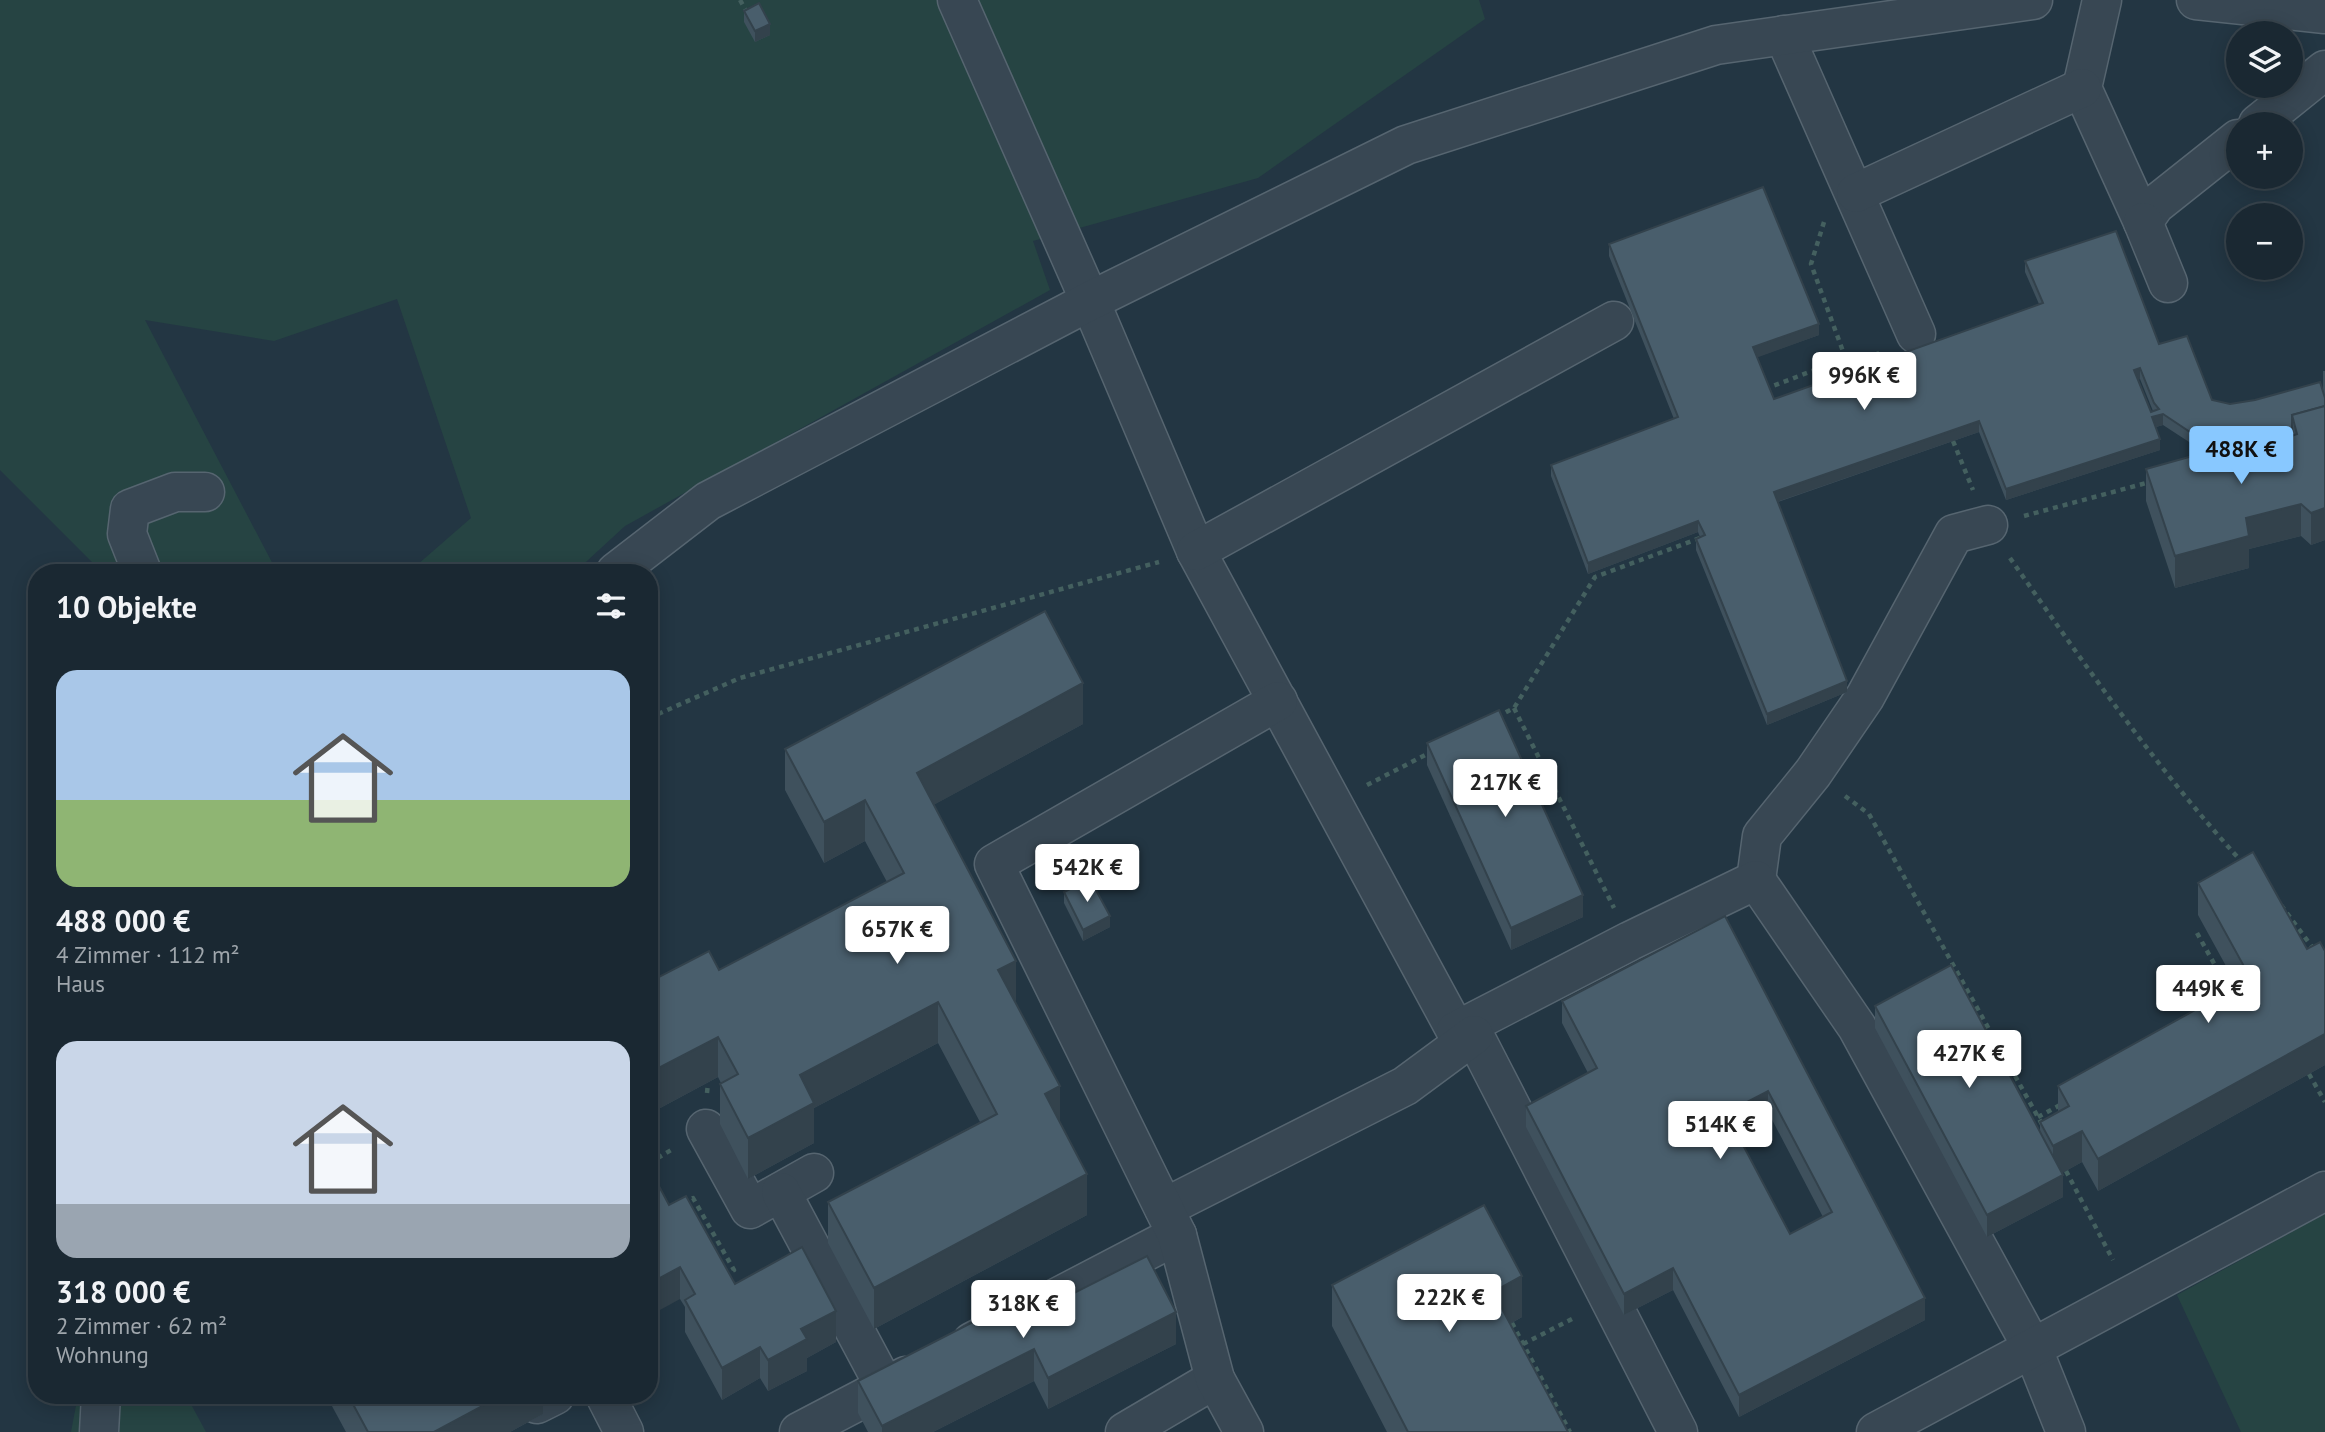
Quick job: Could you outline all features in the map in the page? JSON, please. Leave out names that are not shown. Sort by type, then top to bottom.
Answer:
[{"type":"lane","points":[[957,0],[1090,301],[1196,551],[1333,803],[1465,1033],[1678,1432]]},
{"type":"lane","points":[[626,564],[708,501],[1090,301],[1406,145],[1716,45],[2034,0]]},
{"type":"lane","points":[[2102,0],[2082,88],[2168,283]]},
{"type":"lane","points":[[2196,0],[2325,14]]},
{"type":"lane","points":[[1784,35],[1856,193],[1903,342]]},
{"type":"lane","points":[[2273,112],[2325,71]]},
{"type":"lane","points":[[1856,193],[2082,88]]},
{"type":"lane","points":[[2143,222],[2155,205],[2226,149]]},
{"type":"lane","points":[[1196,551],[1614,321]]},
{"type":"lane","points":[[139,564],[127,534],[130,509],[175,492],[205,492]]},
{"type":"lane","points":[[1988,525],[1954,534],[1866,697],[1813,773],[1762,836],[1756,880],[1857,1027],[2032,1347],[2066,1432]]},
{"type":"lane","points":[[1244,1432],[1215,1378],[1171,1221],[993,864],[1278,701]]},
{"type":"lane","points":[[799,1432],[940,1359],[1405,1086],[1465,1033],[1630,941],[1756,880]]},
{"type":"lane","points":[[706,1129],[750,1209],[814,1173]]},
{"type":"lane","points":[[1876,1432],[2325,1191]]},
{"type":"lane","points":[[781,1192],[885,1387]]},
{"type":"lane","points":[[1125,1432],[1215,1378]]},
{"type":"lane","points":[[99,1432],[101,1404]]},
{"type":"lane","points":[[609,1404],[624,1432]]},
{"type":"path","points":[[740,0],[748,14]]},
{"type":"path","points":[[1856,193],[1829,203],[1811,264],[1848,365],[1903,342]]},
{"type":"path","points":[[1765,389],[1846,358]]},
{"type":"path","points":[[1953,441],[1988,525],[2097,682],[2215,832],[2243,863]]},
{"type":"path","points":[[1988,525],[2162,479]]},
{"type":"path","points":[[1490,721],[1514,708],[1595,577],[1701,538]]},
{"type":"path","points":[[658,714],[740,678],[1196,551]]},
{"type":"path","points":[[1514,708],[1630,941]]},
{"type":"path","points":[[1333,803],[1442,746]]},
{"type":"path","points":[[1869,814],[2049,1136]]},
{"type":"path","points":[[2280,904],[2318,955]]},
{"type":"path","points":[[2197,933],[2238,1006]]},
{"type":"path","points":[[2309,1074],[2325,1102]]},
{"type":"path","points":[[2038,1117],[2073,1098]]},
{"type":"path","points":[[2066,1171],[2132,1294]]},
{"type":"path","points":[[682,1205],[694,1198],[734,1270],[715,1280]]},
{"type":"path","points":[[709,1248],[718,1242]]},
{"type":"path","points":[[1514,1349],[1609,1299]]},
{"type":"path","points":[[1512,1323],[1570,1432]]},
{"type":"green space","points":[[0,0],[1479,0],[1485,19],[1258,178],[1033,241],[1050,290],[625,526],[584,564],[418,564],[471,518],[397,299],[274,341],[145,320],[273,564],[94,564],[0,470]]},
{"type":"green space","points":[[2325,1214],[2325,1432],[2241,1432],[2177,1295]]},
{"type":"green space","points":[[76,1404],[191,1404],[206,1432],[71,1432]]},
{"type":"building","points":[[759,3],[770,24],[755,31],[744,11]]},
{"type":"building","points":[[1763,187],[1819,324],[1753,347],[1774,399],[2043,303],[2025,261],[2116,231],[2159,344],[2187,336],[2212,400],[2230,404],[2255,400],[2320,382],[2325,406],[2292,415],[2292,436],[2246,450],[2221,447],[2202,440],[2163,414],[2152,417],[2160,439],[2006,489],[1979,421],[1774,492],[1847,681],[1767,714],[1696,539],[1705,535],[1698,521],[1588,563],[1551,465],[1678,417],[1609,244]],"holes":[[[2140,368],[2159,409],[2151,412],[2134,370]]]},
{"type":"building","points":[[2325,406],[2325,508],[2311,513],[2301,504],[2246,518],[2249,536],[2175,556],[2146,469],[2225,447],[2230,458],[2297,434],[2292,415]]},
{"type":"building","points":[[1045,611],[1083,683],[917,773],[1016,961],[998,970],[1060,1086],[1045,1094],[1087,1174],[874,1288],[828,1202],[997,1114],[938,1002],[800,1075],[814,1103],[748,1138],[720,1084],[738,1074],[718,1037],[658,1068],[658,977],[709,951],[719,970],[904,873],[865,800],[824,822],[785,749]]},
{"type":"building","points":[[1499,710],[1583,895],[1511,928],[1427,743]]},
{"type":"building","points":[[2253,852],[2307,949],[2320,942],[2325,951],[2325,1034],[2098,1159],[2082,1131],[2053,1146],[2040,1122],[2069,1106],[2058,1086],[2251,979],[2198,883]]},
{"type":"building","points":[[1090,879],[1110,916],[1083,930],[1064,892]]},
{"type":"building","points":[[1725,916],[1925,1298],[1739,1395],[1673,1268],[1624,1294],[1526,1106],[1597,1068],[1562,1001]],"holes":[[[1768,1091],[1832,1212],[1790,1234],[1726,1113]]]},
{"type":"building","points":[[1951,965],[2063,1175],[1987,1215],[1875,1006]]},
{"type":"building","points":[[658,1184],[669,1205],[686,1196],[735,1284],[802,1247],[836,1311],[801,1329],[807,1339],[768,1360],[760,1347],[722,1368],[685,1300],[695,1294],[680,1267],[658,1279]]},
{"type":"building","points":[[1484,1205],[1522,1276],[1493,1292],[1568,1432],[1408,1432],[1332,1285]]},
{"type":"building","points":[[1147,1256],[1176,1312],[1048,1378],[1034,1349],[882,1426],[858,1381],[1010,1303],[1019,1321]]},
{"type":"building","points":[[353,1404],[486,1404],[434,1432],[368,1432]]}]
